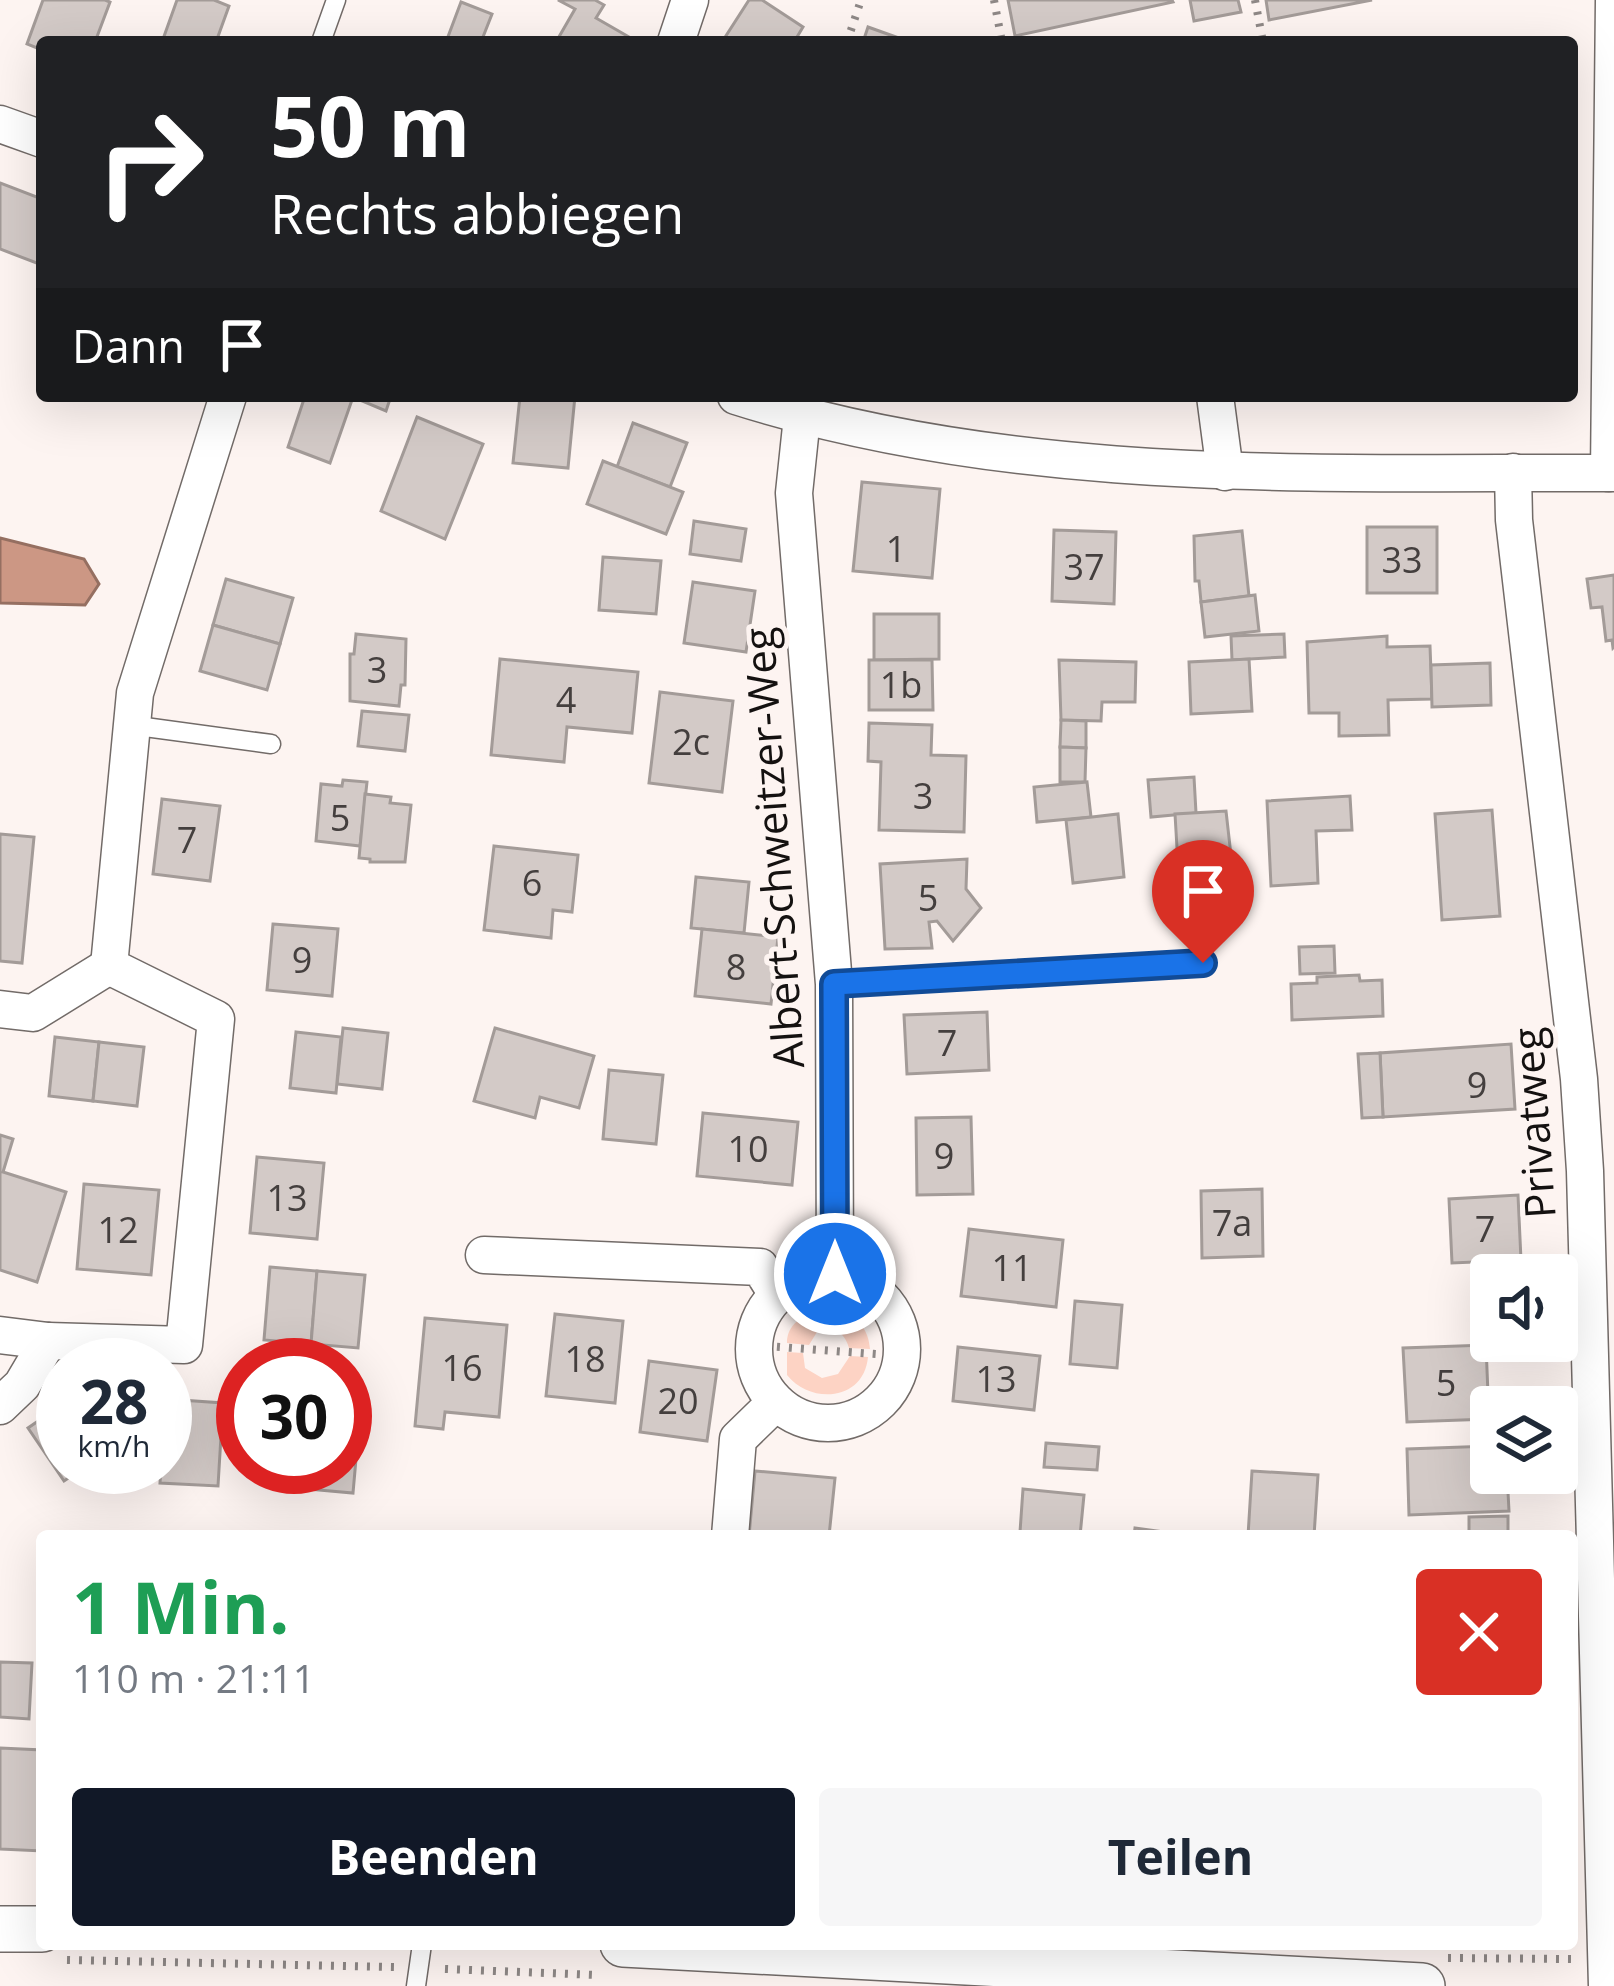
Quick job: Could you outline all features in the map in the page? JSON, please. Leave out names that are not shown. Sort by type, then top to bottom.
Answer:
[{"type":"street","points":[[678,36],[690,0]]},
{"type":"street","points":[[755,402],[802,417],[977,451],[1225,472],[1612,473],[1613,0]]},
{"type":"street","points":[[0,124],[36,137]]},
{"type":"street","points":[[109,966],[135,693],[226,402]]},
{"type":"street","points":[[1216,402],[1225,472]]},
{"type":"street","name":"Albert-Schweitzer-Weg","points":[[802,417],[794,493],[834,984],[835,1274]]},
{"type":"street","name":"Privatweg","points":[[1513,472],[1514,520],[1579,1079],[1585,1171],[1607,1986]]},
{"type":"street","points":[[0,1009],[33,1013],[109,966]]},
{"type":"street","points":[[109,966],[217,1019],[185,1338]]},
{"type":"street","points":[[484,1256],[760,1267],[777,1294]]},
{"type":"street","points":[[835,1274],[857,1280],[892,1311],[901,1333],[902,1356],[896,1379],[864,1414],[842,1422],[818,1422],[776,1402],[763,1386],[753,1345],[760,1317],[777,1294],[803,1278],[835,1274]]},
{"type":"street","points":[[0,1335],[36,1340]]},
{"type":"street","points":[[0,1406],[22,1384],[36,1360]]},
{"type":"street","points":[[730,1530],[738,1439],[776,1402]]},
{"type":"street","points":[[0,1928],[36,1929]]},
{"type":"street","points":[[684,1950],[1052,1975],[1423,1986]]},
{"type":"lane","points":[[323,36],[337,0]]},
{"type":"lane","points":[[130,725],[271,743]]},
{"type":"lane","points":[[834,984],[1203,963]]},
{"type":"lane","points":[[416,1986],[421,1950]]},
{"type":"path","points":[[849,36],[861,0]]},
{"type":"path","points":[[994,0],[1001,36]]},
{"type":"path","points":[[1255,0],[1262,36]]},
{"type":"path","points":[[753,1345],[902,1356]]},
{"type":"shaded area","points":[[0,538],[84,559],[99,584],[85,605],[0,603]]},
{"type":"shaded area","points":[[820,1309],[854,1318],[865,1331],[870,1349],[849,1348],[841,1334],[828,1329],[817,1332],[809,1345],[787,1343],[797,1321]]},
{"type":"shaded area","points":[[787,1352],[803,1353],[805,1368],[822,1378],[838,1374],[850,1356],[868,1357],[857,1383],[835,1394],[822,1394],[797,1385],[787,1375]]},
{"type":"building","points":[[43,0],[110,2],[97,36],[36,36],[36,48],[27,44]]},
{"type":"building","points":[[177,0],[214,0],[229,6],[218,36],[164,36]]},
{"type":"building","points":[[558,0],[595,0],[604,5],[596,18],[627,36],[559,36],[575,9]]},
{"type":"building","points":[[749,0],[762,0],[803,27],[798,36],[726,36]]},
{"type":"building","points":[[1008,0],[1172,0],[1173,2],[1015,36]]},
{"type":"building","points":[[1190,0],[1238,0],[1241,12],[1194,21]]},
{"type":"building","points":[[1266,0],[1372,0],[1269,20]]},
{"type":"building","points":[[461,2],[492,14],[483,36],[448,36]]},
{"type":"building","points":[[868,27],[893,36],[865,36]]},
{"type":"building","points":[[0,183],[36,197],[36,263],[0,249]]},
{"type":"building","points":[[303,402],[351,402],[330,463],[288,447]]},
{"type":"building","points":[[365,402],[389,402],[386,411]]},
{"type":"building","points":[[519,402],[574,402],[568,468],[513,463]]},
{"type":"building","points":[[417,417],[483,444],[445,539],[381,511]]},
{"type":"building","points":[[633,423],[687,443],[670,487],[617,467]]},
{"type":"building","points":[[603,461],[683,492],[666,534],[587,504]]},
{"type":"building","points":[[862,482],[940,489],[932,578],[853,571]]},
{"type":"building","points":[[694,521],[746,529],[741,561],[690,554]]},
{"type":"building","points":[[1367,527],[1437,527],[1437,593],[1367,593]]},
{"type":"building","points":[[1054,530],[1116,532],[1114,604],[1052,601]]},
{"type":"building","points":[[1242,531],[1249,596],[1201,602],[1199,581],[1195,581],[1194,536]]},
{"type":"building","points":[[603,557],[661,561],[656,614],[599,610]]},
{"type":"building","points":[[1614,575],[1613,648],[1612,640],[1606,641],[1602,607],[1591,608],[1587,579]]},
{"type":"building","points":[[226,579],[293,598],[280,644],[213,625]]},
{"type":"building","points":[[693,582],[755,591],[746,652],[684,643]]},
{"type":"building","points":[[1255,595],[1259,631],[1205,637],[1201,602]]},
{"type":"building","points":[[874,614],[939,614],[939,659],[874,660]]},
{"type":"building","points":[[213,625],[280,644],[267,690],[200,671]]},
{"type":"building","points":[[356,634],[406,639],[405,685],[401,685],[399,706],[350,701],[350,654],[354,654]]},
{"type":"building","points":[[1284,634],[1285,657],[1232,660],[1231,636]]},
{"type":"building","points":[[1387,636],[1387,647],[1430,646],[1432,699],[1388,700],[1389,735],[1339,736],[1339,713],[1309,713],[1307,642]]},
{"type":"building","points":[[500,659],[638,672],[632,733],[567,727],[564,762],[491,755]]},
{"type":"building","points":[[1249,659],[1252,711],[1191,714],[1189,662]]},
{"type":"building","points":[[869,660],[932,660],[933,710],[869,710]]},
{"type":"building","points":[[1059,660],[1136,662],[1135,702],[1102,702],[1101,721],[1061,720]]},
{"type":"building","points":[[1490,663],[1491,705],[1432,707],[1431,665]]},
{"type":"building","points":[[660,692],[733,701],[722,792],[649,783]]},
{"type":"building","points":[[362,711],[409,715],[405,751],[358,746]]},
{"type":"building","points":[[1061,720],[1086,721],[1086,748],[1060,747]]},
{"type":"building","points":[[869,723],[932,725],[931,755],[966,756],[964,832],[879,830],[881,762],[868,761]]},
{"type":"building","points":[[1060,747],[1086,748],[1085,782],[1060,782]]},
{"type":"building","points":[[1194,777],[1196,813],[1151,817],[1148,780]]},
{"type":"building","points":[[343,780],[367,782],[360,846],[316,841],[321,784],[342,786]]},
{"type":"building","points":[[1087,782],[1091,817],[1037,822],[1034,787]]},
{"type":"building","points":[[365,794],[411,805],[405,862],[359,858]]},
{"type":"building","points":[[1350,796],[1352,830],[1316,831],[1318,883],[1271,886],[1267,801]]},
{"type":"building","points":[[162,799],[220,806],[210,881],[153,874]]},
{"type":"building","points":[[1492,810],[1500,916],[1442,920],[1435,814]]},
{"type":"building","points":[[1226,811],[1234,882],[1179,882],[1175,814]]},
{"type":"building","points":[[1118,814],[1124,877],[1073,883],[1066,820]]},
{"type":"building","points":[[0,834],[34,837],[22,963],[0,961]]},
{"type":"building","points":[[494,846],[578,855],[572,912],[553,910],[551,938],[484,930]]},
{"type":"building","points":[[967,859],[966,889],[981,908],[953,941],[937,921],[929,922],[932,948],[885,949],[880,864]]},
{"type":"building","points":[[696,877],[749,882],[744,933],[691,928]]},
{"type":"building","points":[[273,924],[338,929],[332,996],[267,990]]},
{"type":"building","points":[[702,929],[778,937],[771,1004],[695,996]]},
{"type":"building","points":[[1334,946],[1335,973],[1300,974],[1299,947]]},
{"type":"building","points":[[1359,975],[1360,981],[1382,980],[1383,1016],[1292,1020],[1291,984]]},
{"type":"building","points":[[987,1012],[989,1070],[907,1074],[904,1015]]},
{"type":"building","points":[[343,1028],[388,1033],[382,1089],[337,1084]]},
{"type":"building","points":[[495,1028],[594,1056],[579,1108],[540,1097],[535,1118],[474,1101]]},
{"type":"building","points":[[296,1032],[341,1037],[336,1093],[290,1088]]},
{"type":"building","points":[[55,1037],[99,1042],[93,1101],[49,1096]]},
{"type":"building","points":[[99,1042],[144,1047],[137,1106],[93,1101]]},
{"type":"building","points":[[1511,1044],[1515,1109],[1383,1117],[1380,1053]]},
{"type":"building","points":[[1380,1053],[1383,1117],[1362,1118],[1358,1054]]},
{"type":"building","points":[[609,1070],[663,1075],[656,1144],[603,1139]]},
{"type":"building","points":[[703,1113],[798,1122],[792,1185],[697,1176]]},
{"type":"building","points":[[971,1117],[973,1194],[917,1195],[916,1118]]},
{"type":"building","points":[[0,1135],[13,1139],[3,1172],[66,1192],[37,1282],[0,1270]]},
{"type":"building","points":[[257,1157],[324,1163],[317,1239],[250,1233]]},
{"type":"building","points":[[84,1184],[159,1190],[151,1275],[77,1269]]},
{"type":"building","points":[[1262,1189],[1263,1256],[1202,1258],[1201,1191]]},
{"type":"building","points":[[1518,1195],[1521,1254],[1470,1254],[1470,1262],[1452,1263],[1449,1199]]},
{"type":"building","points":[[969,1229],[1063,1240],[1056,1307],[961,1296]]},
{"type":"building","points":[[270,1267],[317,1271],[311,1338],[264,1338]]},
{"type":"building","points":[[317,1271],[365,1275],[359,1338],[311,1338]]},
{"type":"building","points":[[1075,1301],[1122,1305],[1117,1368],[1070,1364]]},
{"type":"building","points":[[555,1314],[623,1321],[615,1403],[546,1396]]},
{"type":"building","points":[[425,1318],[507,1325],[499,1417],[445,1412],[443,1429],[415,1426]]},
{"type":"building","points":[[1470,1346],[1470,1362],[1487,1362],[1488,1386],[1470,1386],[1470,1420],[1407,1422],[1403,1348]]},
{"type":"building","points":[[958,1347],[1040,1356],[1034,1410],[953,1401]]},
{"type":"building","points":[[649,1361],[717,1370],[707,1441],[640,1432]]},
{"type":"building","points":[[192,1401],[216,1403],[216,1486],[192,1485]]},
{"type":"building","points":[[1046,1443],[1099,1447],[1097,1470],[1044,1467]]},
{"type":"building","points":[[1470,1447],[1470,1494],[1508,1494],[1509,1511],[1409,1515],[1407,1449]]},
{"type":"building","points":[[755,1471],[835,1478],[830,1530],[750,1530]]},
{"type":"building","points":[[1252,1471],[1318,1475],[1314,1530],[1248,1530]]},
{"type":"building","points":[[1023,1489],[1084,1495],[1081,1530],[1020,1530]]},
{"type":"building","points":[[1508,1516],[1508,1530],[1469,1530],[1469,1517]]},
{"type":"building","points":[[0,1662],[32,1663],[29,1719],[0,1717]]},
{"type":"building","points":[[0,1748],[36,1750],[36,1851],[0,1849]]},
{"type":"route","points":[[835,1274],[834,984],[1203,963]]}]
